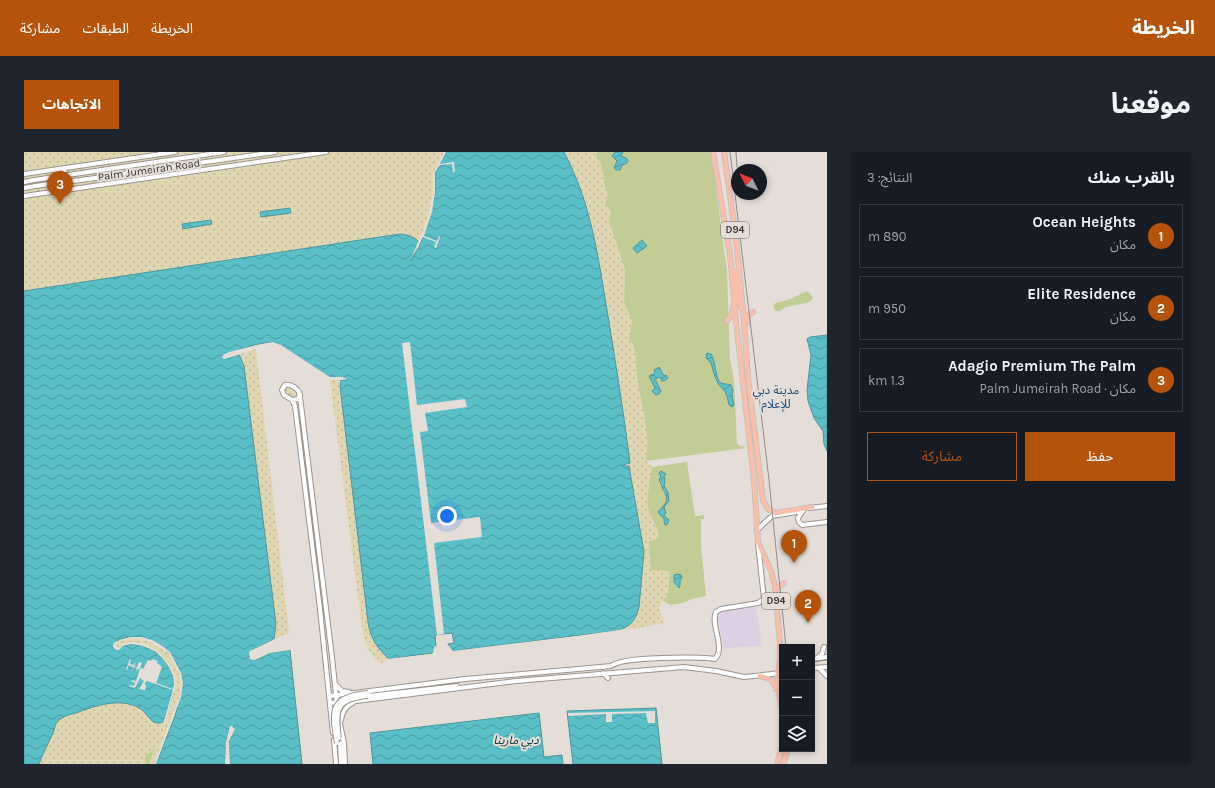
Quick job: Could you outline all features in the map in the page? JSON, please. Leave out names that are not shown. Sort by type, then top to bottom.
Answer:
[{"type":"main road","name":"D94","points":[[713,152],[730,255],[736,321],[751,443],[758,542],[771,570],[775,590],[780,644]]},
{"type":"main road","name":"D94","points":[[725,152],[743,309],[746,357],[763,500],[768,509],[776,513],[812,507]]},
{"type":"main road","points":[[730,255],[733,260],[739,302],[743,309]]},
{"type":"main road","points":[[727,320],[732,315],[734,299]]},
{"type":"main road","points":[[745,336],[747,332],[747,318],[753,312]]},
{"type":"main road","points":[[736,321],[742,329],[743,350],[746,357]]},
{"type":"main road","points":[[775,590],[784,583]]},
{"type":"main road","points":[[760,676],[768,678],[772,681],[779,695]]},
{"type":"main road","points":[[776,764],[781,752]]},
{"type":"main road","points":[[783,764],[787,752]]},
{"type":"street","points":[[24,174],[175,152]]},
{"type":"street","name":"Palm Jumeirah Road","points":[[24,182],[224,152]]},
{"type":"street","points":[[255,162],[272,152]]},
{"type":"street","name":"Palm Jumeirah Road","points":[[24,188],[272,152]]},
{"type":"street","points":[[24,196],[326,152]]},
{"type":"street","points":[[157,155],[172,160]]},
{"type":"street","points":[[196,164],[214,169]]},
{"type":"street","points":[[64,168],[67,185],[64,190]]},
{"type":"street","points":[[58,169],[60,186],[64,190]]},
{"type":"street","points":[[339,764],[336,751],[318,595],[306,508],[306,495],[295,406],[292,400],[283,394],[282,388],[285,385],[289,385],[298,390],[300,393],[336,696],[344,743],[345,764]]},
{"type":"street","points":[[292,400],[297,400],[300,397]]},
{"type":"street","points":[[296,417],[301,416],[304,426]]},
{"type":"street","points":[[300,473],[303,477]]},
{"type":"street","points":[[306,495],[310,494],[315,516]]},
{"type":"street","points":[[758,530],[772,516],[812,507],[827,506]]},
{"type":"street","points":[[804,510],[800,513],[798,518],[802,525],[827,522]]},
{"type":"street","points":[[330,696],[463,678],[611,666],[623,662],[677,657],[716,659],[719,652],[715,617],[716,612],[720,609],[758,603],[764,599],[758,542]]},
{"type":"street","points":[[318,595],[322,590],[323,602],[325,602]]},
{"type":"street","points":[[817,658],[822,654],[824,647]]},
{"type":"street","points":[[817,658],[827,657]]},
{"type":"street","points":[[815,668],[827,666]]},
{"type":"street","points":[[330,703],[463,689],[530,680],[684,667],[716,671],[740,677],[779,673]]},
{"type":"street","points":[[819,668],[827,676]]},
{"type":"street","points":[[530,680],[528,677],[530,675],[553,674],[557,671]]},
{"type":"street","points":[[603,673],[608,678]]},
{"type":"street","points":[[339,764],[336,720],[339,708],[346,701],[351,698],[368,694],[459,682],[463,678]]},
{"type":"street","points":[[541,679],[546,682]]},
{"type":"street","points":[[335,684],[344,692],[357,692]]},
{"type":"street","points":[[368,694],[448,686],[470,687]]},
{"type":"street","points":[[415,697],[420,693]]},
{"type":"street","points":[[341,726],[344,710],[357,700]]},
{"type":"shaded area","points":[[754,606],[757,609],[762,646],[724,648],[717,616],[720,611]]},
{"type":"sand","points":[[24,152],[446,152],[442,161],[434,203],[419,247],[400,234],[24,291]]},
{"type":"sand","points":[[564,152],[597,152],[595,156],[603,170],[604,184],[608,194],[605,204],[611,211],[609,221],[625,269],[624,302],[632,321],[629,339],[635,352],[637,377],[645,419],[647,439],[646,461],[652,467],[648,507],[659,532],[659,538],[651,570],[669,570],[668,594],[659,607],[664,623],[636,629],[626,629],[634,619],[639,607],[644,552],[628,466],[630,461],[623,406],[593,232],[588,212],[574,172]]},
{"type":"sand","points":[[256,349],[289,633],[274,639],[276,624],[244,366],[239,354]]},
{"type":"sand","points":[[330,380],[341,380],[340,386],[370,633],[373,641],[389,659],[386,659],[386,662],[380,663],[375,658],[366,644],[363,634]]},
{"type":"sand","points":[[289,386],[299,394],[295,400],[285,395],[283,390],[285,387]]},
{"type":"sand","points":[[298,418],[301,418],[311,495],[307,493]]},
{"type":"sand","points":[[307,495],[310,496],[314,518],[323,596],[319,594]]},
{"type":"sand","points":[[130,637],[152,640],[170,652],[181,673],[182,691],[156,764],[39,764],[58,721],[70,714],[99,705],[124,703],[141,709],[151,721],[119,650],[113,647],[115,642]]},
{"type":"green space","points":[[597,152],[711,152],[727,272],[730,359],[734,380],[737,444],[746,448],[646,461],[647,439],[645,419],[637,377],[634,347],[629,339],[632,321],[624,302],[625,269],[609,221],[611,211],[605,204],[608,194],[604,184],[603,170],[595,156]]},
{"type":"green space","points":[[807,291],[813,298],[810,302],[786,307],[780,311],[776,311],[774,308],[774,304],[788,300]]},
{"type":"green space","points":[[687,462],[695,516],[704,515],[704,519],[701,519],[701,546],[706,596],[671,605],[663,601],[668,594],[669,571],[651,570],[649,541],[659,538],[659,534],[648,508],[648,494],[652,467]]},
{"type":"green space","points":[[155,747],[149,764],[145,764],[145,757]]},
{"type":"water","points":[[446,152],[564,152],[574,172],[588,212],[597,252],[617,371],[630,463],[623,465],[629,466],[644,552],[639,607],[634,620],[628,626],[614,631],[453,651],[450,650],[448,644],[454,643],[452,633],[435,635],[436,646],[433,653],[389,659],[375,642],[368,622],[340,386],[341,380],[348,379],[330,377],[277,343],[271,342],[257,344],[223,356],[225,359],[239,354],[244,366],[276,624],[274,639],[251,651],[249,656],[255,660],[270,653],[290,650],[302,764],[230,764],[229,741],[234,731],[234,727],[230,729],[227,738],[225,764],[156,764],[175,716],[183,683],[176,662],[161,645],[142,637],[130,637],[120,639],[113,645],[116,650],[125,646],[144,646],[161,656],[172,673],[174,688],[163,722],[159,723],[152,721],[142,710],[132,705],[116,703],[99,705],[68,715],[59,720],[39,764],[24,764],[24,291],[400,234],[415,238],[419,242],[411,261],[419,247],[429,222],[435,193],[435,174]]},
{"type":"water","points":[[615,152],[623,152],[621,156],[628,160],[627,163],[622,165],[620,170],[616,170],[614,168],[617,161],[612,156]]},
{"type":"water","points":[[290,208],[291,213],[261,217],[260,212]]},
{"type":"water","points":[[211,220],[212,224],[183,229],[182,224]]},
{"type":"water","points":[[642,240],[647,246],[637,253],[633,248]]},
{"type":"water","points":[[827,335],[827,451],[824,444],[823,431],[814,418],[808,401],[807,390],[811,355],[807,339],[810,337]]},
{"type":"water","points":[[707,353],[711,354],[713,357],[719,381],[721,383],[731,385],[733,390],[732,394],[734,405],[732,407],[729,405],[724,390],[719,385],[715,377],[711,363],[706,358]]},
{"type":"water","points":[[659,367],[664,376],[666,375],[668,378],[664,381],[662,381],[660,377],[655,379],[661,391],[656,395],[652,391],[655,388],[649,376],[655,373],[654,370]]},
{"type":"water","points":[[661,471],[666,474],[664,477],[664,486],[668,492],[669,501],[664,507],[666,513],[664,516],[669,520],[667,525],[665,525],[664,518],[658,512],[665,504],[667,499],[659,480],[661,477],[659,473]]},
{"type":"water","points":[[674,575],[681,575],[682,577],[679,588],[674,582]]},
{"type":"water","name":"دبي مارينا","points":[[656,708],[662,764],[573,764],[567,711]]},
{"type":"water","name":"دبي مارينا","points":[[539,713],[544,757],[562,755],[563,764],[373,764],[370,733]]},
{"type":"pier","points":[[444,152],[446,152],[440,164],[454,162],[455,172],[453,172],[452,164],[440,165],[435,172],[435,193],[432,212],[424,236],[437,241],[439,236],[440,237],[436,248],[434,247],[436,242],[423,237],[410,261],[427,221],[433,193],[433,173]]},
{"type":"pier","points":[[273,342],[281,345],[330,377],[342,377],[348,379],[329,379],[275,345],[257,347],[230,354],[224,357],[239,352],[241,354],[225,359],[222,358],[223,355],[229,352]]},
{"type":"pier","points":[[410,342],[417,405],[465,399],[467,407],[425,413],[428,431],[420,432],[431,523],[480,517],[482,537],[434,543],[444,634],[437,635],[402,343]]},
{"type":"pier","points":[[629,629],[614,633],[530,644],[453,653],[450,653],[448,650],[448,645],[453,651]]},
{"type":"pier","points":[[130,637],[142,637],[161,645],[170,652],[181,673],[183,683],[181,697],[156,764],[154,764],[179,697],[181,684],[179,673],[168,653],[151,642],[141,639],[130,639],[121,641],[115,645],[118,648],[122,644],[130,642],[149,646],[157,651],[171,666],[175,676],[175,689],[165,723],[163,724],[173,690],[147,681],[145,683],[145,690],[139,689],[144,681],[140,678],[135,688],[129,686],[134,686],[135,683],[131,681],[136,681],[140,669],[136,672],[137,668],[134,667],[132,671],[133,667],[129,665],[126,670],[130,659],[130,664],[133,665],[136,662],[134,666],[137,667],[139,662],[142,663],[140,668],[143,669],[148,660],[151,661],[152,659],[158,661],[157,663],[162,667],[156,683],[173,689],[173,676],[163,659],[156,652],[148,648],[130,644],[123,646],[119,650],[116,650],[113,647],[115,642]]},
{"type":"pier","points":[[277,638],[275,641],[252,652],[252,657],[254,658],[265,652],[276,649],[290,648],[290,650],[270,653],[255,660],[250,659],[250,651]]},
{"type":"pier","points":[[436,646],[436,653],[432,656],[389,661],[387,659],[431,654]]},
{"type":"pier","points":[[655,711],[655,723],[648,723],[646,713],[612,714],[612,722],[606,722],[606,714],[568,716],[568,713]]},
{"type":"pier","points":[[230,726],[235,729],[229,741],[230,764],[228,764],[228,759],[227,764],[225,764],[226,742]]},
{"type":"tram line","points":[[730,152],[769,480],[786,644]]},
{"type":"tram line","points":[[736,152],[737,164]]},
{"type":"tram line","points":[[815,662],[827,660]]},
{"type":"place","name":"Adagio Premium The Palm","points":[[60,204]]},
{"type":"place","name":"Ocean Heights","points":[[794,563]]},
{"type":"place","name":"Elite Residence","points":[[808,623]]},
{"type":"district","name":"مدينة دبي للإعلام","points":[[776,397]]}]
